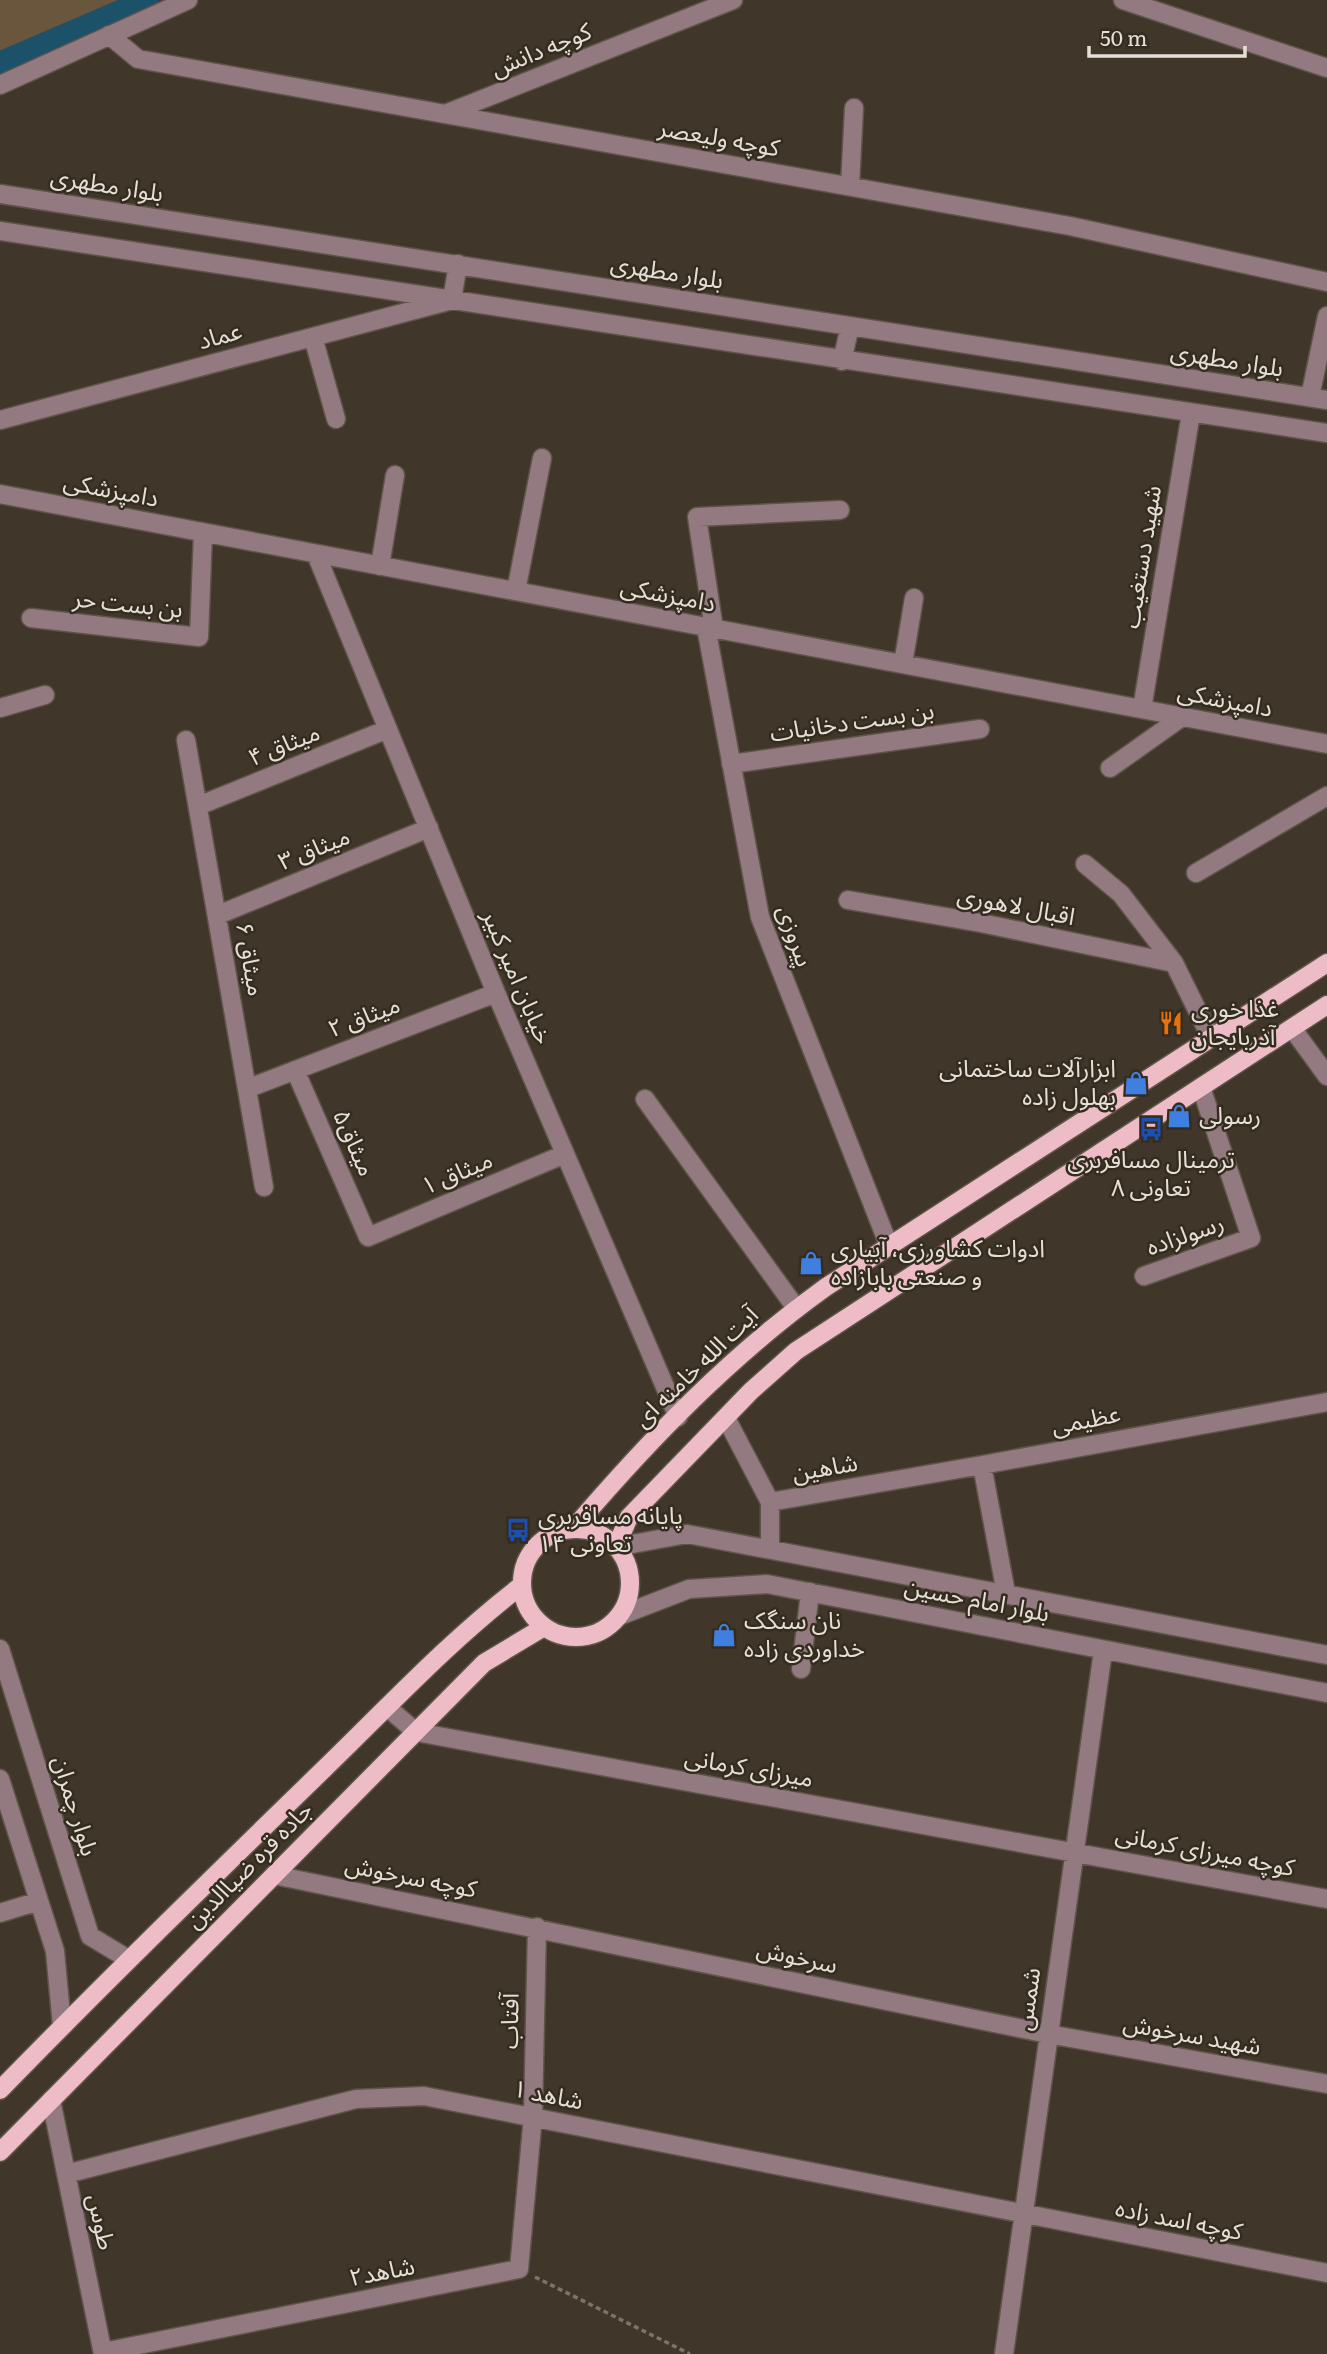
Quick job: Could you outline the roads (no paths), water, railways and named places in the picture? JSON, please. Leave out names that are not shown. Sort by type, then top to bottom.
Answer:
[{"type":"main road","name":"آیت الله خامنه ای","points":[[573,1529],[726,1366],[796,1308],[1327,963]]},
{"type":"main road","points":[[616,1547],[629,1517],[796,1351],[1327,1005]]},
{"type":"main road","points":[[573,1529],[604,1537],[616,1547],[626,1563],[630,1581],[628,1599],[619,1616],[592,1635],[576,1637],[559,1634],[544,1627],[524,1601],[524,1569],[531,1553],[542,1541],[556,1533],[573,1529]]},
{"type":"main road","name":"جاده قره ضیاالدین","points":[[0,2091],[128,1959],[387,1707],[485,1613],[522,1585]]},
{"type":"main road","name":"جاده قره ضیاالدین","points":[[0,2151],[484,1663],[544,1627]]},
{"type":"street","points":[[0,85],[188,0]]},
{"type":"street","name":"کوچه دانش","points":[[445,114],[733,0]]},
{"type":"street","points":[[1123,0],[1327,68]]},
{"type":"street","name":"کوچه ولیعصر","points":[[109,35],[138,59],[1070,226],[1327,282]]},
{"type":"street","points":[[850,186],[854,108]]},
{"type":"street","name":"بلوار مطهری","points":[[0,194],[1318,399]]},
{"type":"street","points":[[0,231],[1327,433]]},
{"type":"street","points":[[452,300],[458,264]]},
{"type":"street","name":"عماد","points":[[0,420],[452,300]]},
{"type":"street","points":[[1318,399],[1327,316]]},
{"type":"street","points":[[842,361],[850,326]]},
{"type":"street","points":[[313,337],[336,419]]},
{"type":"street","name":"شهید دستغیب","points":[[1142,709],[1191,413]]},
{"type":"street","points":[[516,591],[542,458]]},
{"type":"street","points":[[380,565],[395,475]]},
{"type":"street","name":"دامپزشکی","points":[[0,494],[1327,744]]},
{"type":"street","name":"پیروزی","points":[[840,510],[696,517],[731,764],[760,917],[889,1246]]},
{"type":"street","name":"بن بست حر","points":[[31,618],[200,637],[203,533]]},
{"type":"street","name":"خیابان امیر کبیر","points":[[316,554],[496,993],[678,1417]]},
{"type":"street","points":[[903,664],[914,598]]},
{"type":"street","points":[[0,708],[45,695]]},
{"type":"street","points":[[1110,768],[1182,717]]},
{"type":"street","name":"میثاق ۴","points":[[198,806],[388,729]]},
{"type":"street","name":"بن بست دخانیات","points":[[731,764],[980,729]]},
{"type":"street","name":"میثاق ۶","points":[[186,740],[249,1088],[264,1187]]},
{"type":"street","points":[[1196,873],[1327,796]]},
{"type":"street","name":"میثاق ۳","points":[[218,915],[429,828]]},
{"type":"street","points":[[1085,864],[1121,894],[1174,963],[1211,1038]]},
{"type":"street","name":"اقبال لاهوری","points":[[848,900],[981,923],[1174,963]]},
{"type":"street","name":"میثاق ۲","points":[[249,1088],[496,993]]},
{"type":"street","points":[[1292,1028],[1327,1076]]},
{"type":"street","name":"میثاق۵","points":[[295,1070],[368,1237]]},
{"type":"street","name":"رسولزاده","points":[[1144,1276],[1251,1238],[1201,1087]]},
{"type":"street","points":[[645,1098],[796,1308]]},
{"type":"street","name":"میثاق ۱","points":[[368,1237],[565,1154]]},
{"type":"street","name":"عظیمی","points":[[982,1465],[1327,1402]]},
{"type":"street","name":"شاهین","points":[[726,1418],[771,1503],[982,1465]]},
{"type":"street","points":[[982,1465],[1006,1593]]},
{"type":"street","points":[[770,1549],[771,1503]]},
{"type":"street","name":"بلوار امام حسین","points":[[616,1547],[687,1534],[1327,1655]]},
{"type":"street","name":"بلوار امام حسین","points":[[619,1616],[689,1589],[767,1584],[1327,1693]]},
{"type":"street","points":[[801,1669],[810,1592]]},
{"type":"street","name":"بلوار چمران","points":[[0,1649],[90,1936],[128,1959]]},
{"type":"street","name":"شمس","points":[[1004,2354],[1103,1651]]},
{"type":"street","points":[[387,1707],[416,1732]]},
{"type":"street","name":"میرزای کرمانی","points":[[416,1732],[1074,1852]]},
{"type":"street","points":[[0,1779],[55,1951],[62,2026]]},
{"type":"street","name":"کوچه میرزای کرمانی","points":[[1074,1852],[1327,1899]]},
{"type":"street","name":"کوچه سرخوش","points":[[274,1875],[537,1927]]},
{"type":"street","points":[[0,1913],[39,1901]]},
{"type":"street","name":"سرخوش","points":[[537,1927],[1048,2034]]},
{"type":"street","name":"آفتاب","points":[[533,2116],[537,1927]]},
{"type":"street","name":"شهید سرخوش","points":[[1048,2034],[1327,2084]]},
{"type":"street","name":"شاهد ۱","points":[[66,2174],[356,2099],[424,2096],[1023,2216]]},
{"type":"street","name":"طوس","points":[[51,2101],[103,2353]]},
{"type":"street","name":"شاهد۲","points":[[103,2353],[519,2269],[533,2116]]},
{"type":"street","name":"کوچه اسد زاده","points":[[1023,2216],[1327,2273]]},
{"type":"waterway","points":[[0,63],[147,0]]},
{"type":"place","name":"غذا خوری آذربایجان","points":[[1171,1023]]},
{"type":"place","name":"ابزارآلات ساختمانی بهلول زاده","points":[[1136,1083]]},
{"type":"place","name":"رسولی","points":[[1179,1116]]},
{"type":"place","name":"ترمینال مسافربری تعاونی ۸","points":[[1151,1129]]},
{"type":"place","name":"ادوات کشاورزی، آبیاری و صنعتی بابازاده","points":[[811,1263]]},
{"type":"place","name":"پایانه مسافربری تعاونی ۱۴","points":[[518,1530]]},
{"type":"place","name":"نان سنگک خداوردی زاده","points":[[724,1635]]}]
